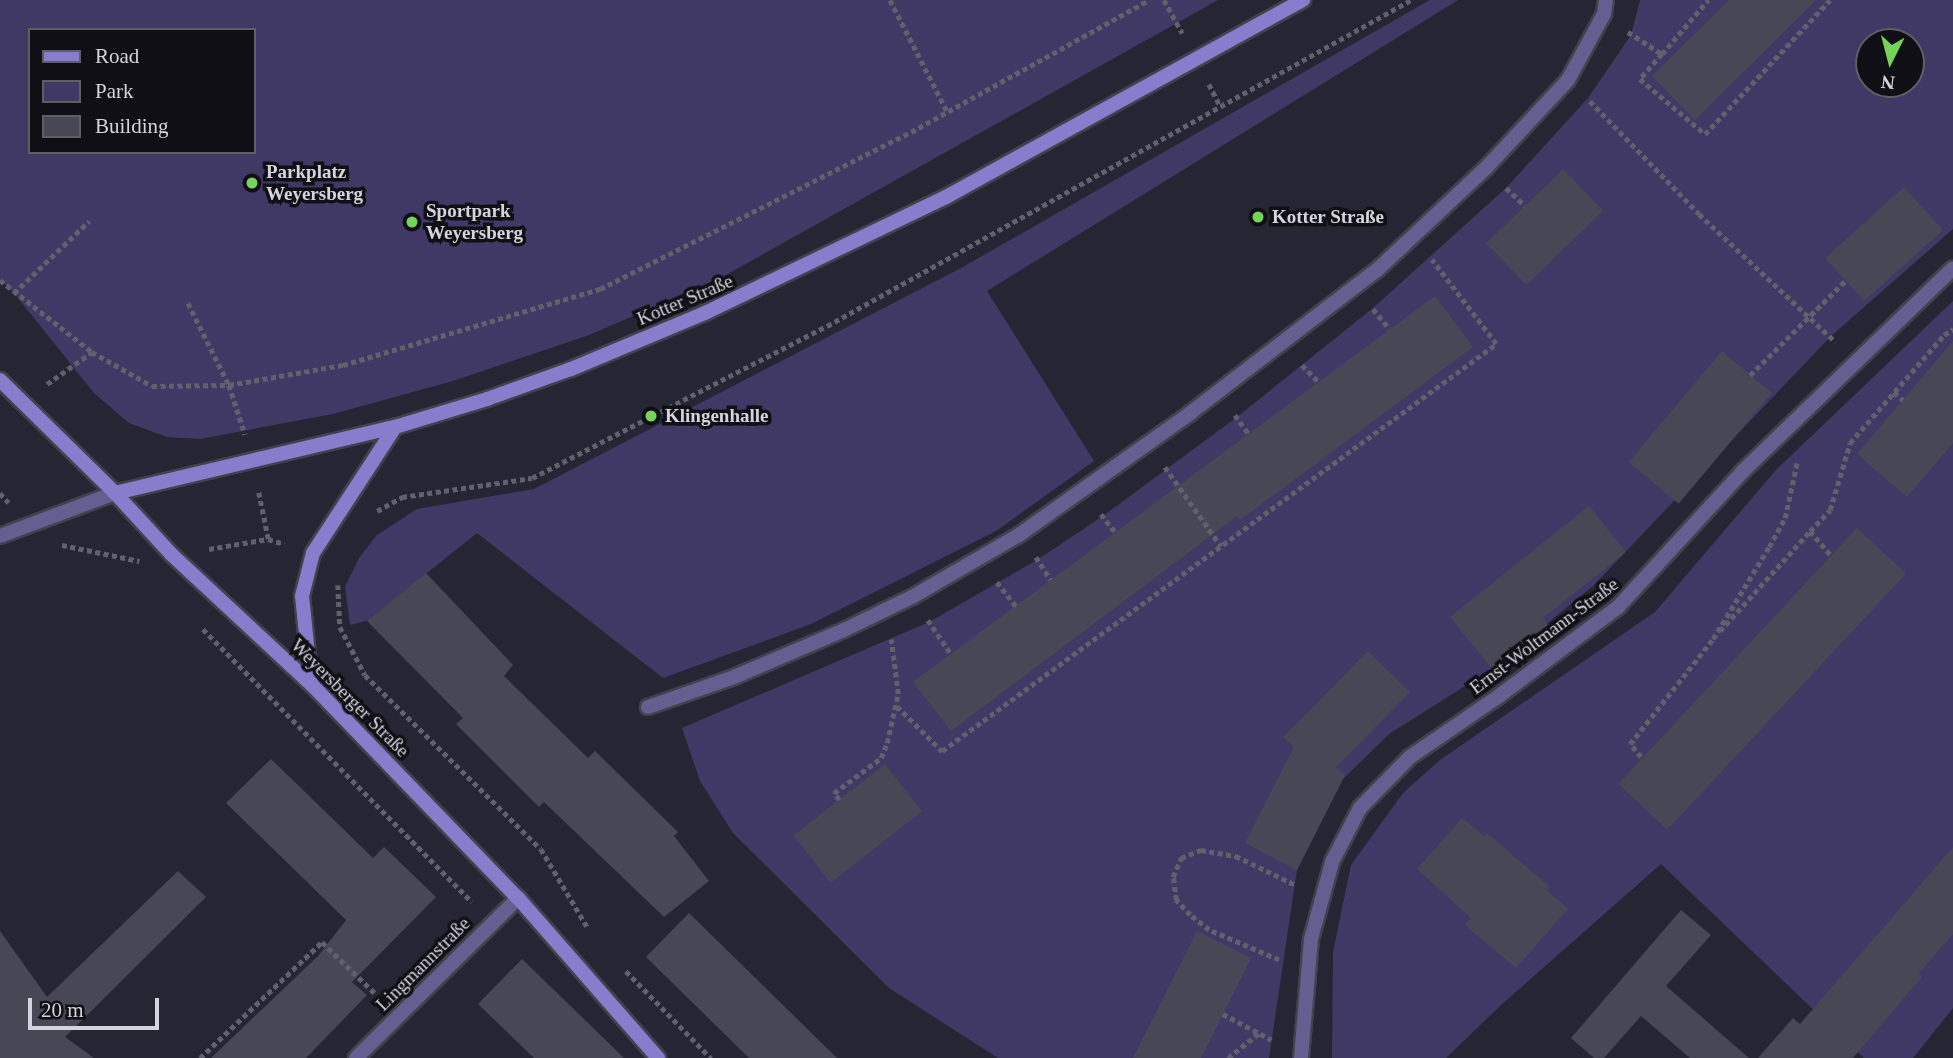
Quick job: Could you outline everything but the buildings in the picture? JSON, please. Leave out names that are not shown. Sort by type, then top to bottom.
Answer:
[{"type":"street","name":"Kotter Straße","points":[[116,493],[395,427],[571,369],[742,296],[946,197],[1303,0]]},
{"type":"street","points":[[648,707],[734,677],[912,597],[1019,535],[1148,443],[1363,281],[1485,169],[1568,80],[1605,7]]},
{"type":"street","name":"Ernst-Woltmann-Straße","points":[[1301,1057],[1311,939],[1332,862],[1360,808],[1410,757],[1499,696],[1618,607],[1682,540],[1742,471],[1953,268]]},
{"type":"street","name":"Weyersberger Straße","points":[[0,380],[116,493],[172,555],[311,684],[518,898],[658,1058]]},
{"type":"street","points":[[311,684],[302,596],[313,553],[395,427]]},
{"type":"street","points":[[0,536],[116,493]]},
{"type":"street","name":"Lingmannstraße","points":[[356,1058],[518,898]]},
{"type":"path","points":[[890,0],[948,113]]},
{"type":"path","points":[[0,280],[92,352],[152,386],[229,385],[343,366],[600,289],[948,113],[1149,0]]},
{"type":"path","points":[[1164,0],[1196,59]]},
{"type":"path","points":[[369,522],[377,512],[402,497],[532,478],[828,326],[1411,0]]},
{"type":"path","points":[[1708,0],[1640,79],[1705,134],[1830,0]]},
{"type":"path","points":[[1605,7],[1662,54]]},
{"type":"path","points":[[1568,80],[1699,215],[1857,361]]},
{"type":"path","points":[[14,293],[89,221]]},
{"type":"path","points":[[897,706],[942,751],[1496,344],[1413,236]]},
{"type":"path","points":[[1750,375],[1846,280]]},
{"type":"path","points":[[188,303],[229,385],[251,461]]},
{"type":"path","points":[[1641,757],[1630,744],[1713,639],[1830,510],[1850,443],[1944,335],[1953,329]]},
{"type":"path","points":[[1894,392],[1903,400]]},
{"type":"path","points":[[1713,639],[1785,518],[1795,482],[1798,452],[1787,429]]},
{"type":"path","points":[[1148,443],[1221,546]]},
{"type":"path","points":[[1810,531],[1831,555]]},
{"type":"path","points":[[268,539],[313,553],[338,565],[340,626],[365,675],[541,849],[594,940]]},
{"type":"path","points":[[135,562],[145,572]]},
{"type":"path","points":[[912,597],[951,654]]},
{"type":"path","points":[[839,800],[834,793],[881,758],[897,706],[896,660],[879,613]]},
{"type":"path","points":[[195,620],[493,922]]},
{"type":"path","points":[[1308,973],[1209,930],[1176,900],[1173,877],[1181,858],[1201,850],[1236,856],[1322,897]]},
{"type":"path","points":[[200,1058],[322,942],[398,1016]]},
{"type":"path","points":[[624,969],[711,1058]]},
{"type":"path","points":[[1223,1014],[1301,1057]]},
{"type":"path","points":[[1228,1058],[1259,1034]]},
{"type":"green space","name":"Sportpark Weyersberg","points":[[0,0],[1218,0],[717,280],[589,335],[453,381],[333,414],[200,439],[167,437],[129,423],[94,393],[14,293],[0,280]]},
{"type":"green space","points":[[1430,0],[1458,0],[987,291],[1094,461],[996,531],[811,624],[663,678],[477,533],[367,621],[350,625],[345,587],[359,558],[377,535],[417,509],[534,489],[963,267]]},
{"type":"green space","points":[[1640,0],[1953,0],[1953,229],[1830,337],[1593,586],[1492,669],[1389,734],[1343,779],[1297,870],[1269,1058],[998,1058],[889,988],[733,833],[700,781],[682,728],[929,622],[1037,560],[1103,516],[1237,417],[1373,308],[1506,188],[1588,98],[1631,35]]},
{"type":"green space","points":[[1953,301],[1953,1008],[1913,1058],[1864,1058],[1661,864],[1501,1005],[1446,1058],[1332,1058],[1333,952],[1351,865],[1403,793],[1440,760],[1655,612],[1776,470]]},
{"type":"place","name":"Parkplatz Weyersberg","points":[[252,183]]},
{"type":"place","name":"Kotter Straße","points":[[1258,217]]},
{"type":"place","name":"Sportpark Weyersberg","points":[[412,222]]},
{"type":"place","name":"Klingenhalle","points":[[651,416]]}]
